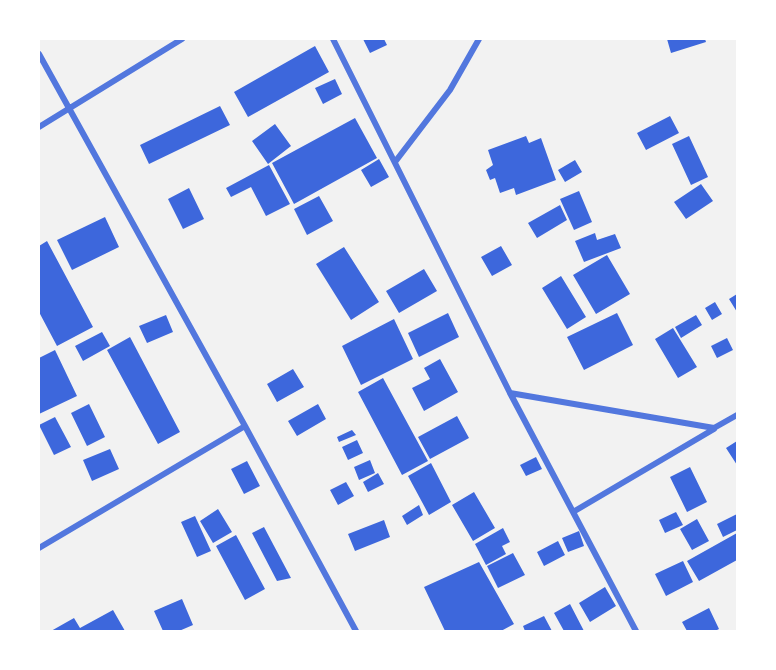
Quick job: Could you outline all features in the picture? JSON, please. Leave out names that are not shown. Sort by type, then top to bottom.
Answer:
[{"type":"street","points":[[39,128],[182,39]]},
{"type":"street","points":[[333,39],[510,393],[636,631]]},
{"type":"street","points":[[395,162],[450,90],[479,39]]},
{"type":"street","points":[[39,54],[246,426],[356,631]]},
{"type":"street","points":[[510,393],[714,428]]},
{"type":"street","points":[[573,512],[737,416]]},
{"type":"street","points":[[39,548],[246,426]]},
{"type":"building","points":[[363,39],[384,39],[387,45],[370,53]]},
{"type":"building","points":[[667,39],[705,39],[706,42],[671,53]]},
{"type":"building","points":[[315,46],[329,72],[248,117],[234,92]]},
{"type":"building","points":[[335,79],[342,94],[323,104],[315,88]]},
{"type":"building","points":[[220,106],[230,125],[149,164],[140,145]]},
{"type":"building","points":[[670,116],[679,133],[646,150],[637,133]]},
{"type":"building","points":[[355,118],[377,158],[294,204],[272,163]]},
{"type":"building","points":[[275,124],[291,146],[268,164],[252,141]]},
{"type":"building","points":[[526,136],[529,143],[541,138],[556,180],[516,195],[514,188],[500,193],[495,178],[490,180],[486,170],[493,165],[488,150]]},
{"type":"building","points":[[689,136],[708,177],[691,185],[672,144]]},
{"type":"building","points":[[379,159],[389,177],[371,187],[361,170]]},
{"type":"building","points":[[575,160],[582,172],[565,182],[558,170]]},
{"type":"building","points":[[269,165],[290,204],[266,216],[251,187],[231,197],[226,188]]},
{"type":"building","points":[[701,184],[713,201],[686,219],[674,202]]},
{"type":"building","points":[[189,188],[204,219],[183,229],[168,199]]},
{"type":"building","points":[[579,191],[592,222],[574,230],[560,199]]},
{"type":"building","points":[[319,196],[333,221],[307,235],[294,209]]},
{"type":"building","points":[[560,205],[567,220],[537,238],[528,223]]},
{"type":"building","points":[[105,217],[119,247],[72,270],[57,240]]},
{"type":"building","points":[[595,233],[597,240],[615,234],[621,248],[584,262],[575,241]]},
{"type":"building","points":[[47,241],[93,327],[57,346],[39,312],[39,246]]},
{"type":"building","points":[[501,246],[512,265],[492,276],[481,257]]},
{"type":"building","points":[[344,247],[379,302],[351,320],[316,264]]},
{"type":"building","points":[[607,255],[630,294],[596,314],[573,275]]},
{"type":"building","points":[[424,269],[437,291],[399,313],[386,291]]},
{"type":"building","points":[[561,276],[586,317],[567,329],[542,288]]},
{"type":"building","points":[[737,294],[737,312],[729,299]]},
{"type":"building","points":[[715,302],[722,314],[712,320],[705,308]]},
{"type":"building","points":[[448,313],[459,337],[419,357],[408,333]]},
{"type":"building","points":[[617,313],[633,345],[584,370],[567,337]]},
{"type":"building","points":[[166,315],[173,332],[147,343],[139,326]]},
{"type":"building","points":[[696,315],[702,325],[681,338],[675,327]]},
{"type":"building","points":[[394,319],[413,359],[361,385],[342,346]]},
{"type":"building","points":[[673,328],[697,367],[678,378],[655,339]]},
{"type":"building","points":[[102,332],[110,346],[83,361],[75,346]]},
{"type":"building","points":[[130,337],[180,432],[158,444],[107,350]]},
{"type":"building","points":[[727,338],[733,350],[717,358],[711,346]]},
{"type":"building","points":[[55,350],[77,396],[39,414],[39,358]]},
{"type":"building","points":[[440,359],[458,392],[424,411],[412,388],[430,379],[424,368]]},
{"type":"building","points":[[293,369],[304,387],[277,402],[267,384]]},
{"type":"building","points":[[383,378],[428,461],[402,475],[358,392]]},
{"type":"building","points":[[89,404],[105,437],[87,446],[71,413]]},
{"type":"building","points":[[318,404],[326,419],[297,436],[288,421]]},
{"type":"building","points":[[457,416],[469,438],[430,459],[418,437]]},
{"type":"building","points":[[55,417],[71,447],[54,455],[39,425]]},
{"type":"building","points":[[352,430],[356,435],[339,442],[337,437]]},
{"type":"building","points":[[357,440],[363,453],[348,460],[342,447]]},
{"type":"building","points":[[737,441],[737,465],[726,448]]},
{"type":"building","points":[[110,449],[119,469],[92,481],[83,460]]},
{"type":"building","points":[[536,457],[542,469],[526,476],[520,465]]},
{"type":"building","points":[[370,460],[375,473],[359,480],[354,467]]},
{"type":"building","points":[[247,461],[260,486],[244,494],[231,469]]},
{"type":"building","points":[[431,463],[451,502],[429,515],[408,476]]},
{"type":"building","points":[[690,467],[707,502],[687,512],[670,477]]},
{"type":"building","points":[[378,473],[384,484],[368,492],[363,482]]},
{"type":"building","points":[[346,482],[354,496],[338,505],[330,490]]},
{"type":"building","points":[[474,492],[495,528],[473,541],[452,505]]},
{"type":"building","points":[[419,505],[423,515],[407,525],[402,516]]},
{"type":"building","points":[[218,509],[232,532],[213,543],[200,521]]},
{"type":"building","points":[[676,512],[683,525],[665,533],[659,520]]},
{"type":"building","points":[[737,514],[737,530],[723,537],[717,524]]},
{"type":"building","points":[[195,516],[211,551],[197,557],[181,522]]},
{"type":"building","points":[[697,519],[709,541],[692,550],[680,529]]},
{"type":"building","points":[[384,520],[390,537],[355,551],[348,534]]},
{"type":"building","points":[[264,527],[291,578],[277,581],[252,533]]},
{"type":"building","points":[[503,528],[510,542],[502,546],[506,554],[486,565],[475,544]]},
{"type":"building","points":[[579,531],[584,546],[568,552],[562,538]]},
{"type":"building","points":[[737,533],[737,560],[699,581],[687,561]]},
{"type":"building","points":[[236,535],[265,589],[245,600],[216,546]]},
{"type":"building","points":[[558,541],[565,555],[544,566],[537,552]]},
{"type":"building","points":[[513,553],[525,575],[498,588],[487,566]]},
{"type":"building","points":[[683,561],[693,582],[666,596],[655,574]]},
{"type":"building","points":[[479,562],[514,624],[501,631],[445,631],[424,587]]},
{"type":"building","points":[[605,587],[616,606],[590,622],[579,603]]},
{"type":"building","points":[[182,599],[193,625],[179,631],[163,631],[154,611]]},
{"type":"building","points":[[570,604],[584,631],[564,631],[554,613]]},
{"type":"building","points":[[709,608],[719,629],[687,631],[682,622]]},
{"type":"building","points":[[113,610],[125,631],[51,631],[74,618],[80,628]]},
{"type":"building","points":[[544,616],[552,631],[525,631],[523,626]]}]
